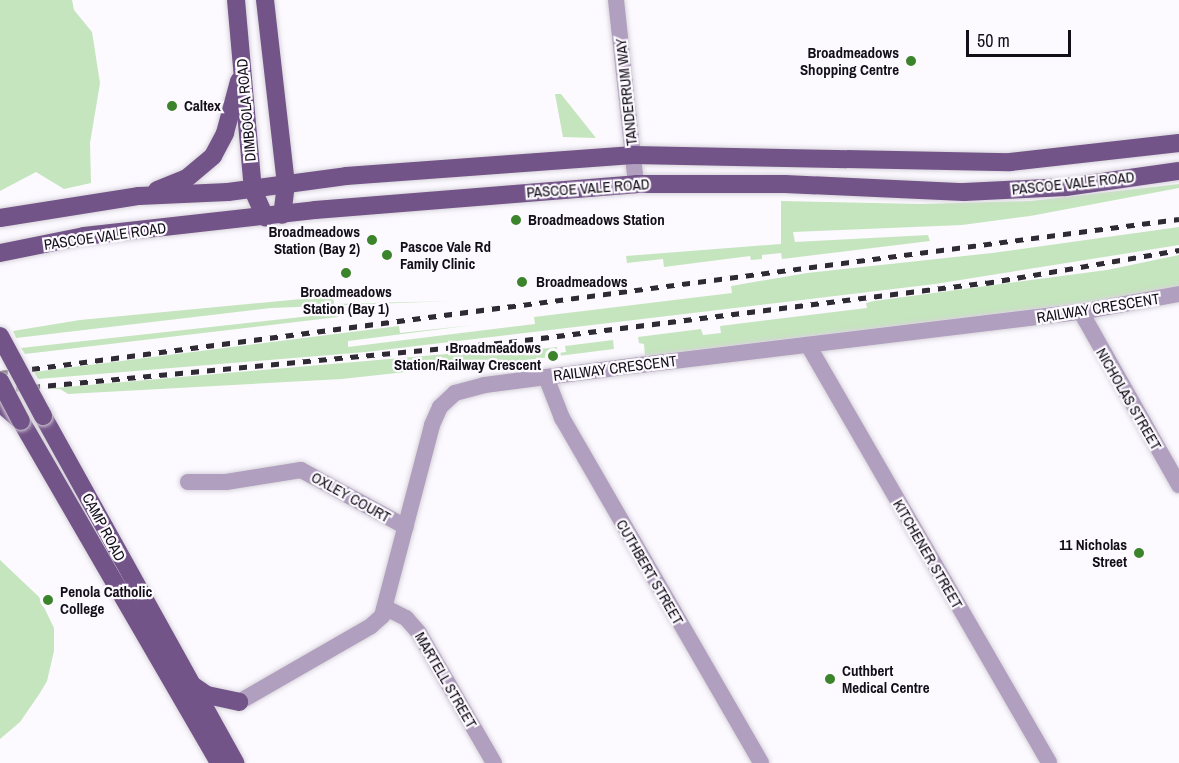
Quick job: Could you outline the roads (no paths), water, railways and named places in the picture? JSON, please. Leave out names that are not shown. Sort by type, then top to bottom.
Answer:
[{"type":"main road","name":"DIMBOOLA ROAD","points":[[236,0],[253,190],[273,216]]},
{"type":"main road","name":"DIMBOOLA ROAD","points":[[265,0],[286,184],[273,216]]},
{"type":"main road","points":[[139,196],[187,178],[213,156],[225,133],[243,62]]},
{"type":"main road","name":"PASCOE VALE ROAD","points":[[0,218],[139,196],[253,190],[346,176],[633,155],[1010,162],[1179,143]]},
{"type":"main road","name":"PASCOE VALE ROAD","points":[[0,253],[84,236],[273,216],[636,184],[784,184],[963,192],[1066,187],[1179,171]]},
{"type":"main road","name":"CAMP ROAD","points":[[0,336],[188,681],[220,759]]},
{"type":"main road","name":"CAMP ROAD","points":[[0,381],[21,421],[220,759]]},
{"type":"main road","points":[[0,403],[21,421]]},
{"type":"main road","points":[[188,681],[207,695],[239,702],[223,727],[220,759]]},
{"type":"street","name":"TANDERRUM WAY","points":[[616,0],[636,184]]},
{"type":"street","name":"RAILWAY CRESCENT","points":[[386,608],[432,425],[448,398],[472,388],[1081,312],[1179,294]]},
{"type":"street","name":"NICHOLAS STREET","points":[[1081,312],[1179,485]]},
{"type":"street","name":"KITCHENER STREET","points":[[808,345],[1043,761]]},
{"type":"street","name":"CUTHBERT STREET","points":[[546,377],[562,418],[761,763]]},
{"type":"street","name":"OXLEY COURT","points":[[188,482],[226,482],[301,470],[406,527]]},
{"type":"street","points":[[239,702],[371,626],[386,608]]},
{"type":"street","name":"MARTELL STREET","points":[[386,608],[406,618],[420,633],[494,763]]},
{"type":"railway","points":[[0,373],[1179,219]]},
{"type":"railway","points":[[0,390],[509,342],[986,283],[1179,250]]},
{"type":"place","name":"Broadmeadows Shopping Centre","points":[[911,61]]},
{"type":"place","name":"Caltex","points":[[172,106]]},
{"type":"place","name":"Broadmeadows Station","points":[[516,220]]},
{"type":"place","name":"Broadmeadows Station (Bay 2)","points":[[372,240]]},
{"type":"place","name":"Pascoe Vale Rd Family Clinic","points":[[387,255]]},
{"type":"place","name":"Broadmeadows Station (Bay 1)","points":[[346,273]]},
{"type":"place","name":"Broadmeadows","points":[[522,282]]},
{"type":"place","name":"Broadmeadows Station/Railway Crescent","points":[[553,356]]},
{"type":"place","name":"11 Nicholas Street","points":[[1139,553]]},
{"type":"place","name":"Penola Catholic College","points":[[48,600]]},
{"type":"place","name":"Cuthbert Medical Centre","points":[[830,679]]}]
